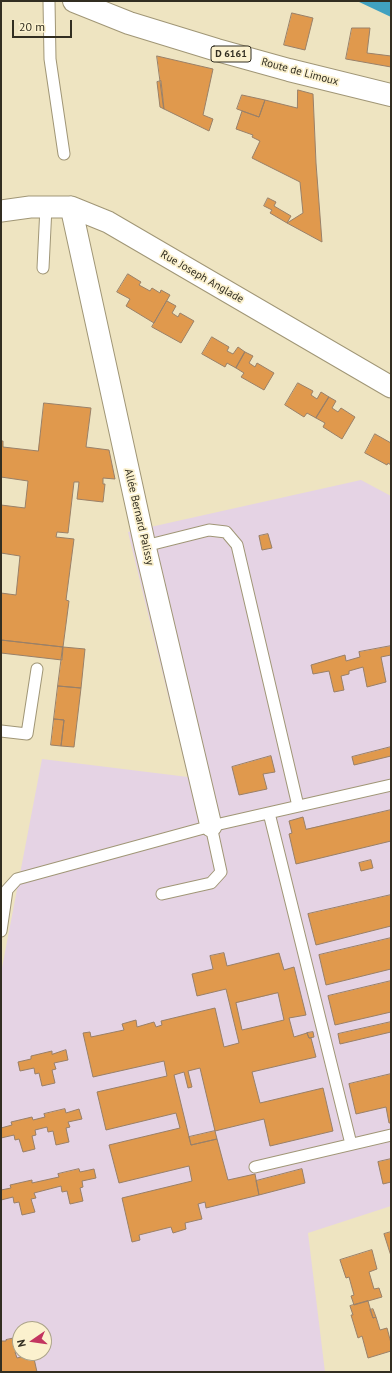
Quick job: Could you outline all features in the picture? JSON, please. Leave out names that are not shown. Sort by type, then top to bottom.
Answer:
[{"type":"main road","name":"Route de Limoux","points":[[74,1],[128,23],[289,70],[391,95]]},
{"type":"street","name":"Rue Joseph Anglade","points":[[1,211],[30,206],[71,208],[108,222],[391,387]]},
{"type":"street","name":"Allée Bernard Palissy","points":[[71,208],[145,546],[211,826]]},
{"type":"lane","points":[[49,1],[50,59],[64,154]]},
{"type":"lane","points":[[43,268],[46,207]]},
{"type":"lane","points":[[145,546],[208,530],[226,532],[237,545],[298,806]]},
{"type":"lane","points":[[1,731],[26,734],[37,669]]},
{"type":"lane","points":[[1,931],[7,890],[17,879],[211,826],[391,785]]},
{"type":"lane","points":[[269,812],[351,1144]]},
{"type":"lane","points":[[162,894],[211,883],[221,872],[211,826]]},
{"type":"lane","points":[[254,1167],[391,1135]]},
{"type":"shaded area","points":[[361,480],[391,496],[391,1206],[308,1233],[325,1372],[1,1372],[1,973],[42,759],[188,777],[128,532]]},
{"type":"water","points":[[357,1],[391,1],[391,17]]},
{"type":"building","points":[[292,13],[313,18],[305,50],[284,45]]},
{"type":"building","points":[[352,28],[370,28],[367,53],[391,56],[391,67],[346,59]]},
{"type":"building","points":[[157,56],[213,69],[203,115],[213,119],[209,131],[164,109]]},
{"type":"building","points":[[161,81],[164,109],[160,107],[157,82]]},
{"type":"building","points":[[298,90],[313,94],[322,242],[287,223],[303,213],[300,182],[252,158],[260,141],[252,137],[253,135],[236,129],[242,111],[259,117],[265,100],[297,108]]},
{"type":"building","points":[[242,95],[265,100],[259,117],[237,109]]},
{"type":"building","points":[[268,198],[276,202],[274,206],[291,216],[287,223],[270,213],[272,210],[264,206]]},
{"type":"building","points":[[128,274],[141,282],[139,285],[150,291],[152,288],[160,293],[161,290],[170,295],[154,323],[126,306],[130,299],[117,292]]},
{"type":"building","points":[[167,301],[176,306],[172,313],[178,317],[180,313],[194,321],[181,343],[152,327]]},
{"type":"building","points":[[212,337],[229,347],[227,351],[233,354],[238,347],[245,352],[236,368],[227,363],[225,367],[202,354]]},
{"type":"building","points":[[245,352],[253,356],[249,363],[255,367],[257,363],[274,373],[264,390],[241,377],[244,373],[236,368]]},
{"type":"building","points":[[298,383],[313,391],[311,395],[317,399],[321,392],[329,397],[316,418],[307,413],[304,417],[285,405]]},
{"type":"building","points":[[329,397],[336,401],[332,408],[338,412],[341,408],[355,417],[342,439],[323,427],[325,423],[316,418]]},
{"type":"building","points":[[44,403],[91,408],[86,447],[109,450],[115,479],[103,478],[103,484],[105,484],[103,502],[77,499],[79,482],[74,482],[68,533],[57,532],[56,537],[74,539],[66,600],[69,601],[63,647],[1,640],[1,593],[16,595],[20,556],[1,553],[1,505],[25,508],[28,481],[1,477],[1,441],[3,441],[3,447],[38,451]]},
{"type":"building","points":[[375,434],[391,443],[391,465],[388,463],[387,465],[365,453]]},
{"type":"building","points":[[268,534],[272,548],[262,550],[259,536]]},
{"type":"building","points":[[1,640],[63,647],[62,660],[1,653]]},
{"type":"building","points":[[391,646],[391,655],[381,657],[386,682],[367,687],[363,667],[349,671],[349,674],[341,676],[344,690],[334,692],[329,671],[313,674],[311,665],[345,655],[346,661],[360,657],[359,652]]},
{"type":"building","points":[[63,647],[85,649],[81,688],[58,686]]},
{"type":"building","points":[[58,686],[81,688],[74,747],[61,746],[64,720],[54,719]]},
{"type":"building","points":[[54,719],[64,720],[61,746],[51,745]]},
{"type":"building","points":[[391,747],[391,756],[354,765],[352,757]]},
{"type":"building","points":[[271,756],[275,772],[263,774],[267,789],[239,795],[232,767]]},
{"type":"building","points":[[391,810],[391,841],[296,864],[289,834],[292,833],[289,821],[303,817],[306,829]]},
{"type":"building","points":[[371,860],[373,868],[361,871],[359,863]]},
{"type":"building","points":[[391,895],[391,926],[316,945],[308,914]]},
{"type":"building","points":[[391,938],[391,969],[326,985],[319,955]]},
{"type":"building","points":[[224,953],[227,966],[279,953],[284,970],[294,967],[306,1015],[289,1018],[294,1037],[307,1033],[309,1038],[311,1038],[316,1057],[252,1072],[260,1103],[323,1088],[333,1131],[270,1146],[264,1119],[215,1131],[200,1068],[188,1071],[192,1087],[188,1088],[184,1072],[174,1075],[191,1145],[217,1139],[228,1180],[255,1174],[259,1195],[206,1208],[205,1202],[198,1204],[202,1219],[185,1223],[186,1229],[173,1233],[171,1227],[139,1235],[140,1240],[132,1242],[122,1198],[192,1181],[189,1166],[119,1183],[109,1145],[180,1128],[176,1113],[106,1130],[97,1092],[167,1076],[164,1061],[93,1077],[83,1033],[90,1032],[91,1037],[124,1030],[122,1024],[136,1020],[137,1027],[154,1022],[156,1027],[162,1025],[161,1021],[215,1008],[224,1047],[239,1043],[226,989],[197,996],[192,974],[213,969],[210,956]],"holes":[[[278,993],[284,1020],[242,1030],[236,1003]]]},
{"type":"building","points":[[391,981],[391,1012],[335,1025],[328,996]]},
{"type":"building","points":[[391,1022],[391,1032],[340,1044],[338,1034]]},
{"type":"building","points":[[313,1032],[314,1037],[309,1038],[307,1033]]},
{"type":"building","points":[[66,1050],[68,1060],[54,1063],[56,1069],[52,1070],[55,1083],[42,1086],[39,1073],[35,1074],[34,1068],[20,1071],[18,1062],[31,1059],[31,1056],[52,1051],[52,1054]]},
{"type":"building","points":[[391,1074],[391,1123],[389,1123],[386,1107],[356,1114],[349,1084]]},
{"type":"building","points":[[65,1109],[66,1113],[79,1109],[82,1119],[68,1122],[70,1127],[66,1128],[69,1142],[56,1145],[53,1131],[48,1132],[47,1127],[35,1130],[36,1135],[32,1136],[35,1149],[23,1152],[19,1139],[15,1140],[14,1135],[1,1138],[1,1128],[12,1125],[11,1122],[32,1117],[33,1120],[45,1117],[44,1114]]},
{"type":"building","points":[[215,1131],[217,1139],[191,1145],[189,1137]]},
{"type":"building","points":[[391,1159],[391,1182],[383,1184],[378,1162]]},
{"type":"building","points":[[79,1169],[80,1172],[94,1169],[96,1178],[82,1181],[83,1187],[80,1188],[83,1201],[70,1204],[67,1191],[62,1192],[61,1186],[34,1193],[36,1198],[31,1199],[35,1212],[22,1215],[19,1202],[14,1203],[13,1197],[1,1200],[1,1190],[11,1188],[10,1185],[32,1180],[32,1183],[59,1177],[58,1174]]},
{"type":"building","points":[[302,1169],[305,1183],[259,1195],[256,1181]]},
{"type":"building","points":[[391,1232],[391,1256],[384,1234]]},
{"type":"building","points":[[372,1250],[377,1269],[369,1272],[374,1289],[379,1288],[382,1297],[354,1305],[351,1296],[354,1295],[349,1277],[346,1278],[340,1260]]},
{"type":"building","points":[[368,1301],[373,1318],[376,1317],[380,1330],[387,1328],[391,1343],[391,1351],[368,1358],[362,1336],[358,1338],[351,1315],[353,1315],[350,1306]]},
{"type":"building","points":[[373,1309],[376,1317],[373,1318],[370,1310]]},
{"type":"building","points":[[12,1339],[12,1361],[35,1361],[37,1372],[1,1372],[1,1341]]}]
